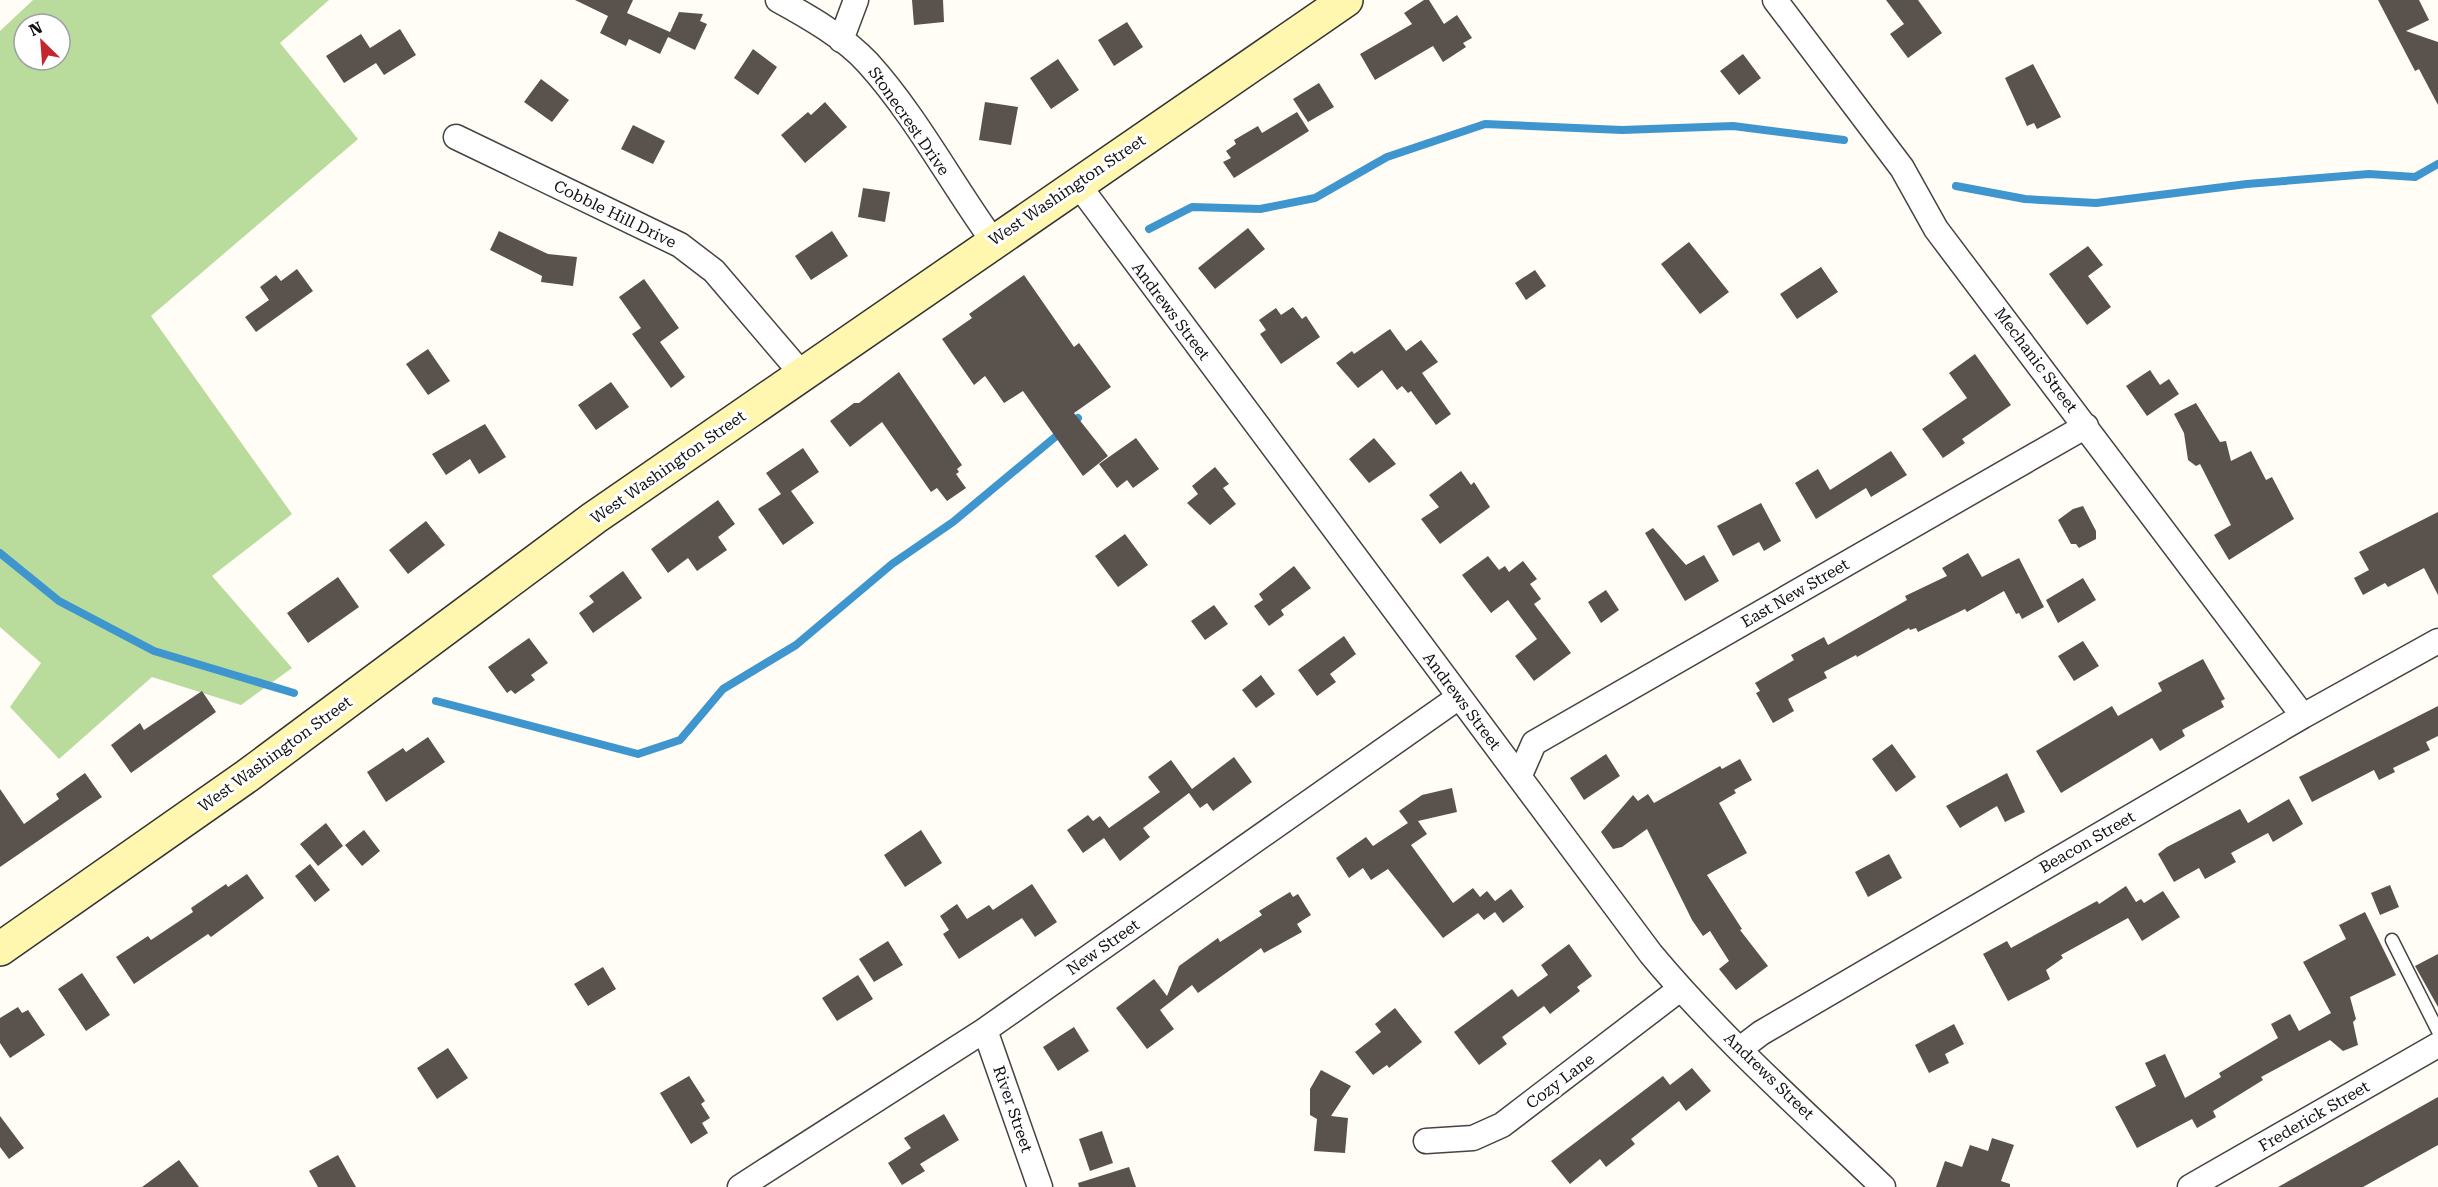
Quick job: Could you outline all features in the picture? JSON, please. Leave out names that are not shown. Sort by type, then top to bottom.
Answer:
[{"type":"main road","name":"West Washington Street","points":[[1,945],[247,776],[594,518],[1077,183],[1346,0]]},
{"type":"street","name":"Stonecrest Drive","points":[[778,0],[803,13],[867,62],[895,97],[993,241]]},
{"type":"street","points":[[841,40],[856,0]]},
{"type":"street","name":"Mechanic Street","points":[[1775,0],[1902,168],[1936,229],[2303,716]]},
{"type":"street","name":"Cobble Hill Drive","points":[[456,137],[680,245],[714,271],[802,374]]},
{"type":"street","name":"Andrews Street","points":[[1077,183],[1459,698],[1520,775],[1651,954],[1680,989],[1883,1187]]},
{"type":"street","name":"East New Street","points":[[1520,775],[1534,743],[2086,426]]},
{"type":"street","name":"Beacon Street","points":[[1740,1049],[1761,1033],[2303,716],[2438,641]]},
{"type":"street","name":"New Street","points":[[740,1187],[985,1030],[1459,698]]},
{"type":"street","name":"Cozy Lane","points":[[1426,1141],[1473,1138],[1502,1125],[1680,989]]},
{"type":"street","name":"River Street","points":[[985,1030],[1040,1187]]},
{"type":"street","name":"Frederick Street","points":[[2190,1187],[2438,1045]]},
{"type":"lane","points":[[2392,940],[2438,1031]]},
{"type":"green space","points":[[33,0],[329,0],[280,43],[358,139],[151,316],[292,514],[212,576],[292,668],[241,705],[152,677],[59,759],[10,707],[41,663],[0,627],[0,31],[12,20],[12,72],[72,72],[72,12],[20,12]]},
{"type":"building","points":[[575,0],[633,0],[627,13],[670,32],[679,12],[703,14],[700,21],[707,24],[695,50],[668,37],[660,54],[629,39],[626,46],[600,33],[608,16]]},
{"type":"building","points":[[912,0],[943,0],[944,22],[914,25]]},
{"type":"building","points":[[1424,0],[1429,0],[1444,24],[1457,15],[1472,38],[1463,43],[1466,47],[1443,62],[1433,46],[1375,80],[1360,54],[1412,24],[1404,13]]},
{"type":"building","points":[[1886,0],[1918,0],[1942,33],[1908,58],[1890,34],[1904,24]]},
{"type":"building","points":[[2378,0],[2419,0],[2429,20],[2406,31],[2438,42],[2438,105],[2419,69],[2415,71]]},
{"type":"building","points":[[1127,22],[1143,47],[1114,66],[1098,40]]},
{"type":"building","points":[[400,29],[416,55],[384,75],[376,63],[344,83],[326,56],[361,34],[370,48]]},
{"type":"building","points":[[753,49],[777,67],[758,95],[734,78]]},
{"type":"building","points":[[1743,54],[1761,78],[1739,95],[1720,71]]},
{"type":"building","points":[[1058,59],[1079,90],[1051,109],[1030,78]]},
{"type":"building","points":[[2033,64],[2061,117],[2037,129],[2034,123],[2027,126],[2005,78]]},
{"type":"building","points":[[541,79],[569,100],[552,122],[524,102]]},
{"type":"building","points":[[1319,83],[1334,107],[1308,122],[1293,99]]},
{"type":"building","points":[[825,102],[847,127],[805,163],[781,135],[808,112],[811,115]]},
{"type":"building","points":[[985,102],[1018,107],[1011,145],[979,140]]},
{"type":"building","points":[[1297,112],[1309,131],[1234,178],[1223,162],[1231,158],[1226,151],[1236,144],[1234,140],[1258,126],[1262,133]]},
{"type":"building","points":[[633,125],[665,141],[653,164],[621,149]]},
{"type":"building","points":[[863,188],[890,192],[885,222],[858,217]]},
{"type":"building","points":[[1248,228],[1265,249],[1215,289],[1198,268]]},
{"type":"building","points":[[499,231],[548,254],[577,257],[573,286],[541,282],[542,276],[490,250]]},
{"type":"building","points":[[832,231],[848,256],[811,280],[795,256]]},
{"type":"building","points":[[1689,242],[1729,292],[1700,314],[1661,264]]},
{"type":"building","points":[[2088,246],[2103,265],[2088,276],[2111,307],[2087,325],[2049,274]]},
{"type":"building","points":[[1821,267],[1838,292],[1797,319],[1780,294]]},
{"type":"building","points":[[297,269],[313,291],[256,332],[245,317],[269,300],[260,287],[276,275],[281,281]]},
{"type":"building","points":[[1535,270],[1546,286],[1526,300],[1515,283]]},
{"type":"building","points":[[1024,275],[1074,347],[1079,343],[1111,387],[1074,413],[1108,456],[1083,476],[1023,391],[1004,403],[985,376],[974,385],[942,339],[972,318],[969,314]]},
{"type":"building","points":[[644,279],[679,328],[660,342],[685,377],[671,388],[632,334],[641,328],[619,297]]},
{"type":"building","points":[[1293,307],[1302,319],[1306,316],[1320,337],[1281,364],[1260,334],[1266,330],[1259,320],[1276,308],[1281,315]]},
{"type":"building","points":[[1390,329],[1406,351],[1421,340],[1438,362],[1422,373],[1451,414],[1436,425],[1411,391],[1408,393],[1402,386],[1397,390],[1382,370],[1358,388],[1336,363],[1352,351],[1354,354]]},
{"type":"building","points":[[428,349],[450,381],[428,395],[406,364]]},
{"type":"building","points":[[1975,354],[2011,405],[1962,439],[1965,443],[1943,458],[1922,429],[1967,398],[1949,373]]},
{"type":"building","points":[[2150,370],[2160,385],[2169,379],[2179,394],[2147,416],[2126,386]]},
{"type":"building","points":[[899,372],[962,465],[957,469],[959,472],[956,474],[966,488],[947,501],[937,488],[931,492],[882,422],[850,447],[830,421],[854,403],[859,403]]},
{"type":"building","points":[[611,382],[629,407],[596,430],[578,405]]},
{"type":"building","points":[[2196,403],[2220,442],[2226,441],[2231,461],[2251,451],[2266,480],[2272,477],[2294,519],[2229,560],[2214,535],[2231,525],[2200,464],[2196,466],[2188,460],[2184,433],[2174,414]]},
{"type":"building","points":[[485,424],[506,457],[479,474],[470,459],[446,475],[432,454]]},
{"type":"building","points":[[1136,438],[1159,469],[1133,488],[1127,480],[1117,488],[1099,464]]},
{"type":"building","points":[[1374,438],[1396,464],[1369,483],[1349,459]]},
{"type":"building","points":[[803,448],[819,472],[791,491],[814,523],[783,545],[758,509],[781,494],[766,473]]},
{"type":"building","points":[[1891,451],[1907,475],[1871,497],[1866,488],[1816,519],[1795,483],[1818,469],[1830,490]]},
{"type":"building","points":[[1215,467],[1229,484],[1223,488],[1236,504],[1210,525],[1187,503],[1198,494],[1192,486]]},
{"type":"building","points":[[1461,471],[1471,485],[1474,482],[1490,507],[1440,544],[1421,519],[1439,507],[1429,495]]},
{"type":"building","points":[[718,500],[735,524],[718,537],[727,550],[697,571],[688,558],[668,573],[651,549]]},
{"type":"building","points":[[1761,503],[1781,541],[1764,551],[1759,542],[1733,556],[1717,526]]},
{"type":"building","points":[[2083,506],[2096,531],[2096,539],[2079,548],[2076,544],[2071,544],[2058,520],[2073,509]]},
{"type":"building","points":[[2438,512],[2438,595],[2424,568],[2388,587],[2385,583],[2363,595],[2354,578],[2369,570],[2359,552]]},
{"type":"building","points":[[426,521],[445,545],[408,574],[389,550]]},
{"type":"building","points":[[1653,528],[1686,565],[1704,555],[1719,581],[1685,601],[1645,533]]},
{"type":"building","points":[[1125,534],[1148,565],[1118,587],[1095,556]]},
{"type":"building","points":[[1968,553],[1982,577],[2019,558],[2044,607],[2022,619],[2019,613],[2016,614],[2004,591],[1967,612],[1965,609],[1918,632],[1916,628],[1910,630],[1909,628],[1857,657],[1856,655],[1824,672],[1827,678],[1788,699],[1794,711],[1773,723],[1756,693],[1760,691],[1755,683],[1794,660],[1791,655],[1824,637],[1828,645],[1907,600],[1905,596],[1947,576],[1942,568]]},
{"type":"building","points":[[1488,556],[1499,570],[1505,566],[1509,572],[1523,561],[1537,579],[1530,584],[1541,599],[1534,604],[1571,653],[1534,681],[1515,656],[1537,639],[1508,600],[1491,613],[1462,575]]},
{"type":"building","points":[[1294,566],[1311,588],[1281,610],[1284,615],[1269,626],[1254,606],[1263,600],[1259,594]]},
{"type":"building","points":[[623,571],[642,598],[593,633],[579,613],[594,602],[589,596]]},
{"type":"building","points":[[338,577],[359,607],[308,643],[287,613]]},
{"type":"building","points":[[2083,578],[2096,600],[2058,623],[2046,600]]},
{"type":"building","points":[[1606,590],[1619,610],[1601,623],[1588,602]]},
{"type":"building","points":[[1214,605],[1228,624],[1205,640],[1191,621]]},
{"type":"building","points":[[1344,636],[1356,654],[1330,674],[1336,682],[1317,696],[1298,670]]},
{"type":"building","points":[[529,638],[548,663],[531,675],[535,680],[515,694],[511,690],[507,693],[488,667]]},
{"type":"building","points":[[2083,641],[2099,666],[2074,681],[2058,656]]},
{"type":"building","points":[[2203,659],[2225,699],[2221,701],[2224,707],[2182,730],[2185,736],[2160,751],[2152,738],[2061,793],[2036,751],[2112,706],[2118,716],[2162,691],[2158,683]]},
{"type":"building","points":[[1261,675],[1275,694],[1256,708],[1242,690]]},
{"type":"building","points":[[202,691],[216,712],[131,773],[111,745],[140,723],[144,730]]},
{"type":"building","points":[[2438,706],[2438,736],[2426,742],[2430,750],[2393,768],[2395,772],[2379,780],[2374,770],[2312,802],[2299,777]]},
{"type":"building","points":[[428,737],[445,762],[386,802],[367,772],[403,748],[406,752]]},
{"type":"building","points":[[1892,744],[1916,777],[1896,792],[1872,759]]},
{"type":"building","points":[[1606,754],[1620,776],[1584,800],[1570,778]]},
{"type":"building","points":[[1234,757],[1252,782],[1213,811],[1207,803],[1200,808],[1189,793],[1143,828],[1150,837],[1120,861],[1104,838],[1083,853],[1067,830],[1088,815],[1093,821],[1100,816],[1109,828],[1160,792],[1148,777],[1171,760],[1192,789]]},
{"type":"building","points":[[1740,759],[1752,780],[1734,790],[1736,793],[1719,803],[1747,853],[1707,875],[1742,929],[1740,930],[1768,966],[1736,990],[1719,969],[1729,961],[1710,931],[1703,936],[1692,920],[1647,829],[1622,847],[1613,849],[1601,832],[1633,795],[1638,801],[1648,794],[1654,803],[1720,766],[1722,769]]},
{"type":"building","points":[[85,773],[102,797],[0,867],[0,789],[24,824],[59,799],[56,794]]},
{"type":"building","points":[[2007,773],[2025,812],[2005,822],[1997,806],[1960,828],[1946,806]]},
{"type":"building","points":[[1452,788],[1457,812],[1418,821],[1427,834],[1411,845],[1453,903],[1473,888],[1480,897],[1487,891],[1495,901],[1511,889],[1524,907],[1503,923],[1495,912],[1484,920],[1478,913],[1443,938],[1388,869],[1371,880],[1363,868],[1349,878],[1336,858],[1366,837],[1373,846],[1408,823],[1399,811],[1422,795]]},
{"type":"building","points":[[2289,799],[2303,824],[2273,842],[2268,833],[2231,853],[2236,862],[2205,879],[2199,868],[2174,882],[2158,854],[2167,847],[2240,809],[2248,823]]},
{"type":"building","points":[[326,823],[343,846],[318,866],[300,844]]},
{"type":"building","points":[[364,830],[380,851],[362,866],[345,845]]},
{"type":"building","points":[[921,830],[942,863],[905,887],[884,855]]},
{"type":"building","points":[[1889,854],[1902,878],[1868,897],[1855,872]]},
{"type":"building","points":[[310,864],[330,890],[315,902],[295,876]]},
{"type":"building","points":[[247,874],[264,898],[211,937],[208,934],[134,984],[116,957],[148,936],[151,940],[193,912],[191,908],[226,884],[228,887]]},
{"type":"building","points":[[1032,884],[1057,922],[1035,937],[1022,918],[959,959],[943,934],[949,930],[940,916],[957,904],[967,919],[989,905],[993,910]]},
{"type":"building","points":[[2390,885],[2399,907],[2380,915],[2371,893]]},
{"type":"building","points":[[2126,886],[2136,902],[2141,899],[2144,903],[2163,891],[2180,917],[2142,941],[2128,918],[2061,955],[2063,958],[2046,970],[2050,979],[2008,1001],[1983,954],[2007,941],[2011,948],[2097,901],[2099,904]]},
{"type":"building","points":[[1290,892],[1293,897],[1298,894],[1311,915],[1297,924],[1302,932],[1264,953],[1261,948],[1198,993],[1192,985],[1160,1010],[1174,1029],[1147,1049],[1116,1008],[1154,979],[1167,996],[1179,966],[1218,938],[1220,942],[1262,915],[1259,911]]},
{"type":"building","points":[[2365,912],[2396,975],[2350,997],[2356,1019],[2353,1022],[2358,1045],[2343,1051],[2330,1040],[2261,1077],[2263,1080],[2213,1111],[2216,1117],[2197,1128],[2192,1119],[2137,1148],[2115,1107],[2156,1086],[2145,1063],[2165,1054],[2185,1098],[2221,1077],[2219,1073],[2278,1038],[2271,1024],[2290,1014],[2299,1031],[2331,1013],[2303,962],[2346,939],[2339,925]]},
{"type":"building","points":[[888,941],[903,965],[874,982],[859,959]]},
{"type":"building","points":[[1569,944],[1592,976],[1577,987],[1580,991],[1550,1014],[1544,1006],[1502,1037],[1507,1044],[1479,1065],[1454,1032],[1512,989],[1518,997],[1548,975],[1541,965]]},
{"type":"building","points":[[2438,954],[2438,1007],[2415,966]]},
{"type":"building","points":[[603,967],[616,989],[588,1006],[574,984]]},
{"type":"building","points":[[82,973],[110,1015],[86,1031],[58,989]]},
{"type":"building","points":[[858,975],[873,999],[837,1021],[822,998]]},
{"type":"building","points":[[18,1007],[22,1013],[28,1010],[45,1035],[10,1058],[0,1043],[0,1018]]},
{"type":"building","points":[[1395,1008],[1422,1042],[1389,1068],[1387,1065],[1373,1075],[1355,1052],[1381,1032],[1375,1024]]},
{"type":"building","points":[[1954,1024],[1964,1044],[1945,1054],[1949,1063],[1929,1073],[1915,1045]]},
{"type":"building","points":[[1074,1027],[1089,1051],[1058,1071],[1043,1047]]},
{"type":"building","points":[[448,1048],[468,1078],[437,1099],[417,1068]]},
{"type":"building","points":[[1692,1068],[1711,1091],[1686,1111],[1679,1101],[1631,1139],[1635,1144],[1606,1167],[1600,1159],[1570,1184],[1551,1161],[1663,1076],[1670,1085]]},
{"type":"building","points":[[1321,1070],[1351,1086],[1331,1116],[1348,1118],[1345,1153],[1314,1151],[1317,1119],[1310,1115],[1310,1089]]},
{"type":"building","points":[[689,1076],[705,1101],[701,1104],[710,1118],[702,1123],[708,1133],[691,1144],[660,1093]]},
{"type":"building","points":[[2438,1097],[2438,1145],[2363,1187],[2278,1187]]},
{"type":"building","points":[[944,1114],[959,1140],[920,1164],[925,1171],[902,1185],[888,1163],[911,1148],[904,1138]]},
{"type":"building","points":[[0,1116],[24,1148],[9,1159],[0,1147]]},
{"type":"building","points":[[1102,1131],[1113,1163],[1090,1171],[1079,1139]]},
{"type":"building","points":[[1992,1138],[2014,1145],[2001,1181],[2010,1184],[2010,1187],[1936,1187],[1945,1161],[1962,1167],[1970,1145],[1988,1151]]},
{"type":"building","points":[[338,1155],[356,1187],[318,1187],[309,1171]]},
{"type":"building","points":[[179,1160],[199,1187],[142,1187]]},
{"type":"building","points":[[1129,1167],[1136,1187],[1079,1187],[1078,1183]]},
{"type":"waterway","points":[[1149,229],[1192,207],[1260,209],[1315,198],[1387,157],[1485,124],[1622,130],[1733,126],[1844,140]]},
{"type":"waterway","points":[[1956,186],[2025,199],[2096,203],[2247,184],[2369,174],[2415,177],[2438,164]]},
{"type":"waterway","points":[[436,701],[638,754],[680,740],[723,689],[796,645],[892,564],[953,522],[1078,418]]},
{"type":"waterway","points":[[0,553],[59,601],[154,651],[294,693]]}]
